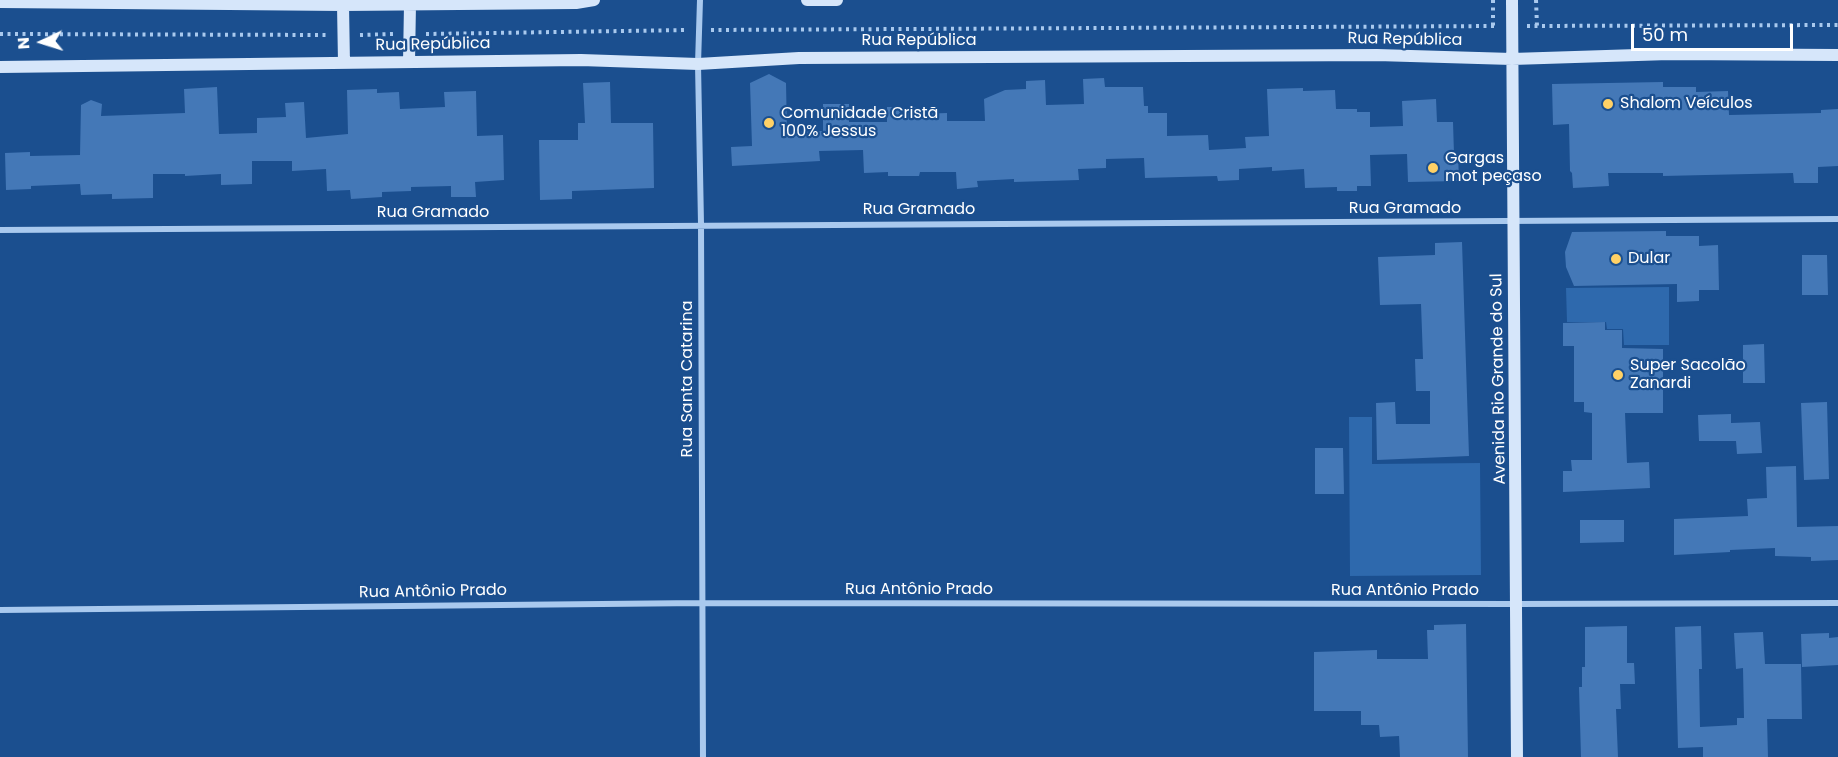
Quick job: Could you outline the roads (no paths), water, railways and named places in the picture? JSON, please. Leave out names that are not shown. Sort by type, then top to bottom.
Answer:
[{"type":"street","points":[[0,2],[343,5],[576,3],[594,0]]},
{"type":"street","name":"Rua Santa Catarina","points":[[700,0],[698,64],[701,224],[703,757]]},
{"type":"street","points":[[807,0],[837,0]]},
{"type":"street","name":"Avenida Rio Grande do Sul","points":[[1512,0],[1517,757]]},
{"type":"street","points":[[409,62],[410,4]]},
{"type":"street","points":[[343,5],[344,63]]},
{"type":"street","name":"Rua República","points":[[0,68],[581,60],[698,64],[822,58],[1377,55],[1512,59],[1669,54],[1838,55]]},
{"type":"street","name":"Rua Gramado","points":[[0,230],[701,224],[1514,223],[1838,219]]},
{"type":"street","name":"Rua Antônio Prado","points":[[0,610],[702,603],[1838,603]]},
{"type":"place","name":"Shalom Veículos","points":[[1608,104]]},
{"type":"place","name":"Comunidade Cristã 100% Jessus","points":[[769,123]]},
{"type":"place","name":"Gargas mot peçaso","points":[[1433,168]]},
{"type":"place","name":"Dular","points":[[1616,259]]},
{"type":"place","name":"Super Sacolão Zanardi","points":[[1618,375]]}]
